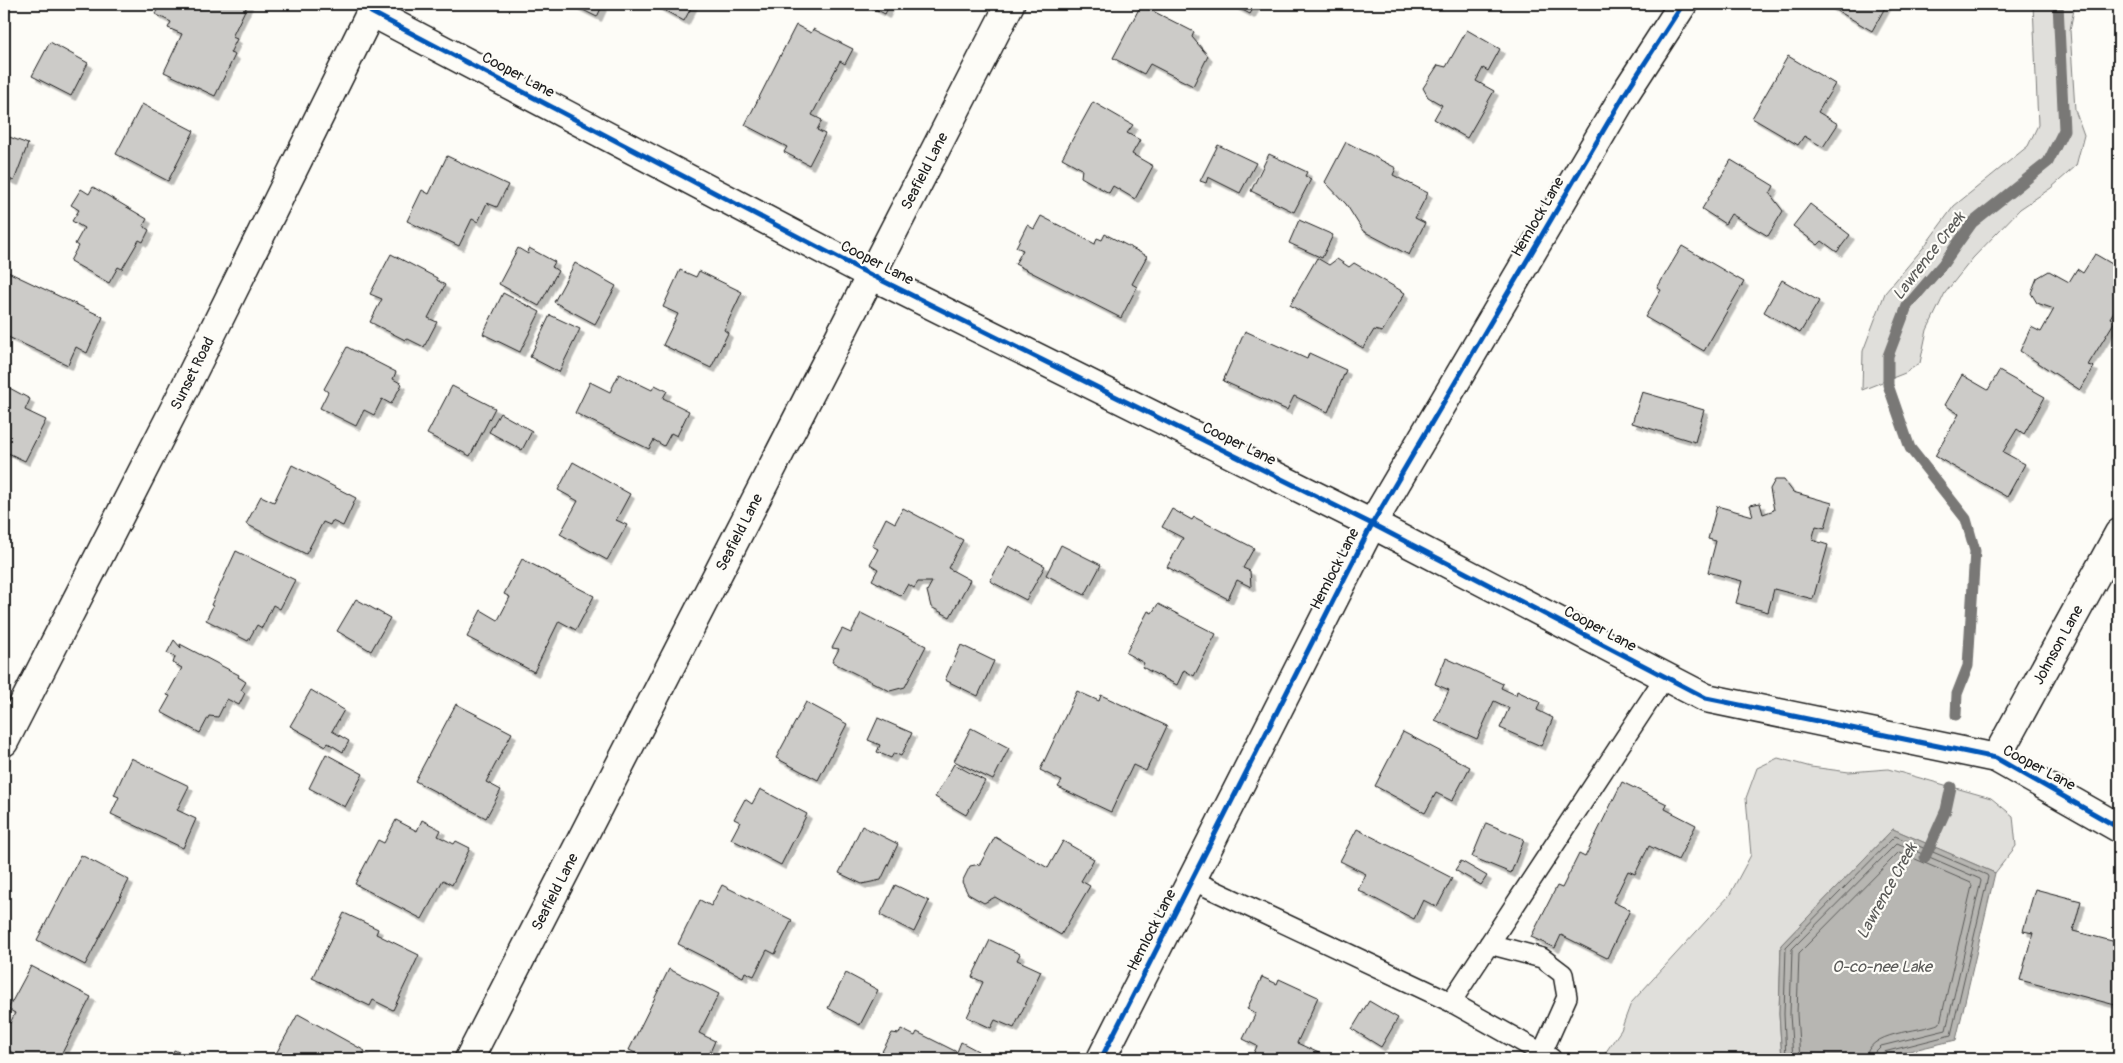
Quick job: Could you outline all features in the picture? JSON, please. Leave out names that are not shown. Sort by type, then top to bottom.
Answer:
[{"type":"street","name":"Seafield Lane","points":[[469,1059],[1010,4]]},
{"type":"street","name":"Hemlock Lane","points":[[1101,1059],[1372,524],[1626,92],[1683,4]]},
{"type":"street","name":"Cooper Lane","points":[[373,8],[871,275],[1372,524],[1706,698],[1996,758],[2119,828]]},
{"type":"street","name":"Sunset Road","points":[[4,742],[180,398],[373,8]]},
{"type":"street","name":"Johnson Lane","points":[[1996,758],[2119,533]]},
{"type":"lane","points":[[1452,1002],[1665,677]]},
{"type":"lane","points":[[1192,880],[1452,1002],[1546,1056],[1567,997],[1563,974],[1542,958],[1490,944]]},
{"type":"shaded area","points":[[2033,4],[2075,4],[2070,30],[2075,110],[2084,135],[2076,166],[2051,188],[2020,209],[1973,258],[1945,293],[1927,330],[1920,363],[1905,373],[1862,390],[1863,351],[1885,293],[1923,248],[1954,206],[2028,146],[2038,125]]},
{"type":"shaded area","points":[[1778,758],[1811,767],[1849,772],[1888,769],[1991,798],[2013,816],[2016,846],[1995,873],[1893,829],[1781,945],[1779,1014],[1782,1059],[1601,1059],[1621,1030],[1631,1003],[1729,896],[1751,855],[1746,798],[1757,768]]},
{"type":"water","name":"O-co-nee Lake","points":[[1893,829],[1995,873],[1956,1040],[1875,1059],[1782,1059],[1779,1014],[1781,945]]},
{"type":"building","points":[[160,4],[248,4],[232,37],[237,39],[230,53],[235,55],[215,96],[164,72],[182,34],[168,28],[171,22],[155,14]]},
{"type":"building","points":[[571,4],[603,4],[597,17]]},
{"type":"building","points":[[653,4],[693,4],[684,21]]},
{"type":"building","points":[[866,4],[890,4],[885,14]]},
{"type":"building","points":[[1231,4],[1256,4],[1250,14]]},
{"type":"building","points":[[1826,4],[1887,4],[1872,31]]},
{"type":"building","points":[[1141,5],[1194,32],[1192,37],[1208,56],[1193,86],[1150,64],[1144,74],[1113,58]]},
{"type":"building","points":[[796,25],[811,33],[813,29],[853,49],[845,64],[840,61],[812,115],[822,120],[817,130],[825,134],[809,165],[784,152],[787,147],[745,125]]},
{"type":"building","points":[[1467,30],[1500,49],[1488,71],[1483,68],[1476,81],[1494,91],[1467,138],[1434,119],[1442,105],[1428,97],[1423,88],[1438,65],[1446,67]]},
{"type":"building","points":[[50,42],[88,63],[71,96],[32,76]]},
{"type":"building","points":[[1788,56],[1835,84],[1818,112],[1838,124],[1823,147],[1804,136],[1798,145],[1752,118]]},
{"type":"building","points":[[1093,102],[1133,125],[1127,133],[1140,140],[1132,154],[1153,166],[1135,199],[1113,186],[1109,193],[1081,177],[1082,169],[1062,158]]},
{"type":"building","points":[[142,104],[194,131],[168,181],[116,154]]},
{"type":"building","points":[[4,135],[28,144],[14,181],[4,177]]},
{"type":"building","points":[[1346,142],[1396,168],[1393,175],[1428,193],[1415,218],[1425,223],[1409,255],[1363,231],[1346,204],[1325,182]]},
{"type":"building","points":[[1218,145],[1256,163],[1240,193],[1208,177],[1206,183],[1200,181]]},
{"type":"building","points":[[1269,154],[1307,172],[1305,176],[1311,179],[1294,212],[1251,191]]},
{"type":"building","points":[[447,156],[508,185],[497,207],[487,203],[478,222],[472,219],[459,246],[407,221],[422,190],[429,194]]},
{"type":"building","points":[[1731,160],[1774,186],[1770,194],[1783,211],[1768,236],[1731,214],[1725,224],[1702,209]]},
{"type":"building","points":[[93,187],[147,219],[143,226],[149,230],[143,242],[139,240],[122,269],[118,267],[109,283],[70,261],[78,246],[75,244],[84,228],[72,221],[79,210],[71,205],[81,189],[89,194]]},
{"type":"building","points":[[1810,204],[1850,235],[1837,252],[1822,241],[1818,245],[1793,226]]},
{"type":"building","points":[[1041,216],[1095,244],[1097,238],[1102,240],[1105,234],[1147,256],[1132,284],[1137,287],[1121,318],[1015,264],[1023,250],[1016,247],[1027,225],[1034,229]]},
{"type":"building","points":[[1299,220],[1333,235],[1322,258],[1289,243]]},
{"type":"building","points":[[1682,246],[1744,282],[1704,351],[1645,317],[1661,290],[1657,288]]},
{"type":"building","points":[[518,248],[528,254],[529,248],[555,262],[552,267],[558,271],[539,306],[499,284]]},
{"type":"building","points":[[391,254],[437,278],[437,280],[445,285],[428,318],[437,322],[424,347],[406,338],[405,340],[370,322],[382,299],[370,294]]},
{"type":"building","points":[[2095,254],[2119,268],[2119,303],[2110,318],[2115,321],[2088,365],[2094,367],[2080,390],[2020,351],[2031,327],[2041,332],[2054,309],[2037,303],[2031,293],[2037,278],[2049,271],[2069,282],[2077,269],[2083,273]]},
{"type":"building","points":[[1317,258],[1329,265],[1337,259],[1349,267],[1354,263],[1405,293],[1382,332],[1374,330],[1363,348],[1290,305]]},
{"type":"building","points":[[575,263],[616,286],[595,324],[554,302]]},
{"type":"building","points":[[680,270],[696,277],[699,271],[742,292],[724,330],[728,333],[711,368],[663,345],[678,314],[663,307]]},
{"type":"building","points":[[8,272],[103,317],[87,353],[76,347],[68,365],[4,335],[4,282]]},
{"type":"building","points":[[1782,280],[1819,301],[1800,333],[1764,312]]},
{"type":"building","points":[[503,293],[540,312],[520,352],[483,334]]},
{"type":"building","points":[[550,315],[580,329],[559,372],[530,357]]},
{"type":"building","points":[[1245,331],[1307,359],[1309,353],[1346,370],[1328,412],[1294,396],[1287,410],[1223,381]]},
{"type":"building","points":[[347,347],[396,372],[393,379],[402,384],[391,404],[382,399],[374,415],[364,410],[356,426],[320,408],[328,392],[324,389]]},
{"type":"building","points":[[1999,371],[2045,397],[2024,434],[2017,429],[2003,452],[2025,464],[2007,497],[1935,456],[1959,414],[1945,405],[1962,375],[1988,390]]},
{"type":"building","points":[[619,374],[652,390],[655,385],[667,391],[663,398],[689,411],[677,436],[671,433],[664,446],[654,440],[649,449],[575,413],[590,382],[610,392]]},
{"type":"building","points":[[4,385],[30,399],[25,410],[46,420],[25,461],[4,451]]},
{"type":"building","points":[[452,386],[495,408],[470,456],[427,434]]},
{"type":"building","points":[[1642,392],[1704,410],[1695,442],[1632,423]]},
{"type":"building","points":[[500,413],[532,431],[522,450],[489,432]]},
{"type":"building","points":[[573,462],[630,494],[616,520],[627,525],[607,560],[560,534],[578,501],[558,490]]},
{"type":"building","points":[[292,465],[356,498],[343,526],[332,521],[330,525],[323,522],[306,554],[246,524],[261,496],[274,502]]},
{"type":"building","points":[[1775,480],[1784,480],[1793,492],[1832,503],[1825,528],[1816,526],[1812,540],[1828,545],[1813,599],[1774,589],[1768,612],[1736,603],[1742,581],[1708,572],[1716,541],[1708,539],[1717,506],[1753,516],[1750,505],[1760,503],[1763,514],[1774,510],[1770,489]]},
{"type":"building","points":[[903,508],[963,540],[948,568],[970,580],[950,617],[931,607],[927,591],[932,582],[918,582],[914,588],[908,584],[901,596],[872,580],[878,569],[870,564],[878,549],[872,546],[886,518],[895,523]]},
{"type":"building","points":[[1172,509],[1192,520],[1194,517],[1254,548],[1243,568],[1250,571],[1251,587],[1237,580],[1228,599],[1167,567],[1183,538],[1162,527]]},
{"type":"building","points":[[1061,545],[1101,565],[1085,595],[1046,575]]},
{"type":"building","points":[[1009,546],[1045,566],[1026,600],[990,581]]},
{"type":"building","points":[[236,551],[295,580],[280,609],[273,605],[262,628],[257,625],[248,641],[206,620]]},
{"type":"building","points":[[522,559],[594,596],[576,630],[559,621],[534,672],[467,637],[481,610],[498,620],[510,597],[504,594]]},
{"type":"building","points":[[356,599],[390,618],[371,651],[337,631]]},
{"type":"building","points":[[1158,604],[1216,634],[1194,676],[1184,670],[1177,685],[1142,667],[1144,663],[1126,653],[1148,611],[1152,613]]},
{"type":"building","points":[[861,613],[926,646],[905,687],[890,691],[832,662],[839,649],[832,648],[842,629],[851,633]]},
{"type":"building","points":[[174,640],[181,648],[180,644],[239,675],[238,677],[246,682],[241,690],[245,693],[239,705],[227,699],[218,717],[209,716],[200,733],[161,712],[170,696],[167,695],[182,668],[173,663],[175,657],[167,653]]},
{"type":"building","points":[[961,645],[994,661],[978,696],[945,680]]},
{"type":"building","points":[[1446,658],[1503,684],[1501,688],[1516,695],[1517,691],[1540,702],[1537,710],[1553,718],[1541,746],[1500,728],[1509,708],[1494,701],[1477,739],[1435,720],[1449,690],[1435,684]]},
{"type":"building","points":[[311,690],[344,710],[332,731],[349,741],[343,752],[328,743],[326,746],[290,726]]},
{"type":"building","points":[[1077,691],[1099,701],[1101,695],[1167,726],[1146,771],[1133,765],[1111,812],[1058,787],[1062,781],[1040,770]]},
{"type":"building","points":[[806,702],[847,724],[818,780],[776,758]]},
{"type":"building","points":[[456,704],[512,733],[486,782],[501,790],[486,818],[415,781]]},
{"type":"building","points":[[878,718],[912,733],[901,756],[894,753],[891,758],[877,752],[880,745],[868,740]]},
{"type":"building","points":[[971,728],[1009,748],[993,780],[954,761]]},
{"type":"building","points":[[1403,732],[1470,767],[1452,801],[1436,793],[1425,813],[1375,786]]},
{"type":"building","points":[[326,754],[363,774],[345,807],[309,788]]},
{"type":"building","points":[[131,758],[189,786],[177,810],[196,819],[183,848],[111,814],[119,797],[114,795]]},
{"type":"building","points":[[954,764],[985,781],[966,815],[935,797]]},
{"type":"building","points":[[1622,782],[1667,804],[1665,809],[1696,825],[1678,860],[1649,846],[1635,874],[1628,871],[1613,902],[1630,910],[1607,958],[1561,935],[1555,948],[1531,937],[1557,886],[1562,888],[1579,854],[1585,857]]},
{"type":"building","points":[[760,789],[807,814],[781,865],[731,839],[740,822],[734,819],[745,799],[752,804]]},
{"type":"building","points":[[396,820],[417,831],[422,820],[441,830],[438,836],[454,844],[456,841],[470,848],[452,885],[443,880],[422,919],[355,884],[378,840],[384,843]]},
{"type":"building","points":[[1486,823],[1524,839],[1511,873],[1472,857]]},
{"type":"building","points":[[862,826],[898,844],[881,880],[862,884],[839,873]]},
{"type":"building","points":[[1357,829],[1452,878],[1437,907],[1423,900],[1414,919],[1358,890],[1366,874],[1340,861]]},
{"type":"building","points":[[995,837],[1048,868],[1063,841],[1094,859],[1081,881],[1090,886],[1061,935],[995,897],[984,903],[968,894],[962,882],[970,866],[980,864]]},
{"type":"building","points":[[81,855],[129,880],[85,965],[37,940]]},
{"type":"building","points":[[1461,861],[1487,876],[1481,885],[1455,870]]},
{"type":"building","points":[[722,885],[792,920],[775,954],[767,950],[754,976],[745,972],[743,977],[678,944],[700,900],[711,906]]},
{"type":"building","points":[[895,885],[929,901],[914,932],[880,915]]},
{"type":"building","points":[[2035,889],[2081,901],[2073,931],[2116,942],[2114,948],[2119,950],[2119,1006],[2020,980],[2033,933],[2023,931]]},
{"type":"building","points":[[344,913],[378,929],[376,934],[419,955],[393,1010],[373,1000],[370,1006],[312,978]]},
{"type":"building","points":[[990,940],[1020,954],[1017,960],[1041,971],[1014,1028],[995,1020],[991,1028],[967,1017],[983,982],[972,977]]},
{"type":"building","points":[[31,966],[91,997],[59,1059],[25,1059],[4,1048],[4,1027],[7,1019],[10,1023],[15,1013],[8,1009]]},
{"type":"building","points":[[669,969],[719,994],[699,1033],[715,1041],[707,1059],[692,1054],[690,1059],[648,1059],[629,1050]]},
{"type":"building","points":[[846,973],[878,990],[860,1025],[828,1008]]},
{"type":"building","points":[[1262,977],[1277,984],[1279,979],[1318,997],[1297,1043],[1332,1059],[1251,1059],[1257,1046],[1243,1039],[1256,1013],[1247,1009]]},
{"type":"building","points":[[1369,1001],[1398,1018],[1381,1047],[1352,1029]]},
{"type":"building","points":[[298,1014],[365,1051],[360,1059],[273,1059]]},
{"type":"building","points":[[901,1029],[915,1036],[917,1032],[957,1052],[961,1042],[978,1051],[974,1059],[878,1059],[892,1033],[899,1034]]},
{"type":"building","points":[[174,1050],[188,1056],[190,1051],[208,1059],[170,1059]]},
{"type":"waterway","name":"Lawrence Creek","points":[[1956,715],[1957,694],[1968,666],[1975,551],[1966,519],[1910,448],[1888,385],[1888,356],[1907,306],[1943,264],[1972,223],[2048,162],[2064,130],[2058,4]]},
{"type":"waterway","name":"Lawrence Creek","points":[[1925,857],[1946,810],[1951,787]]},
{"type":"cycle path","points":[[1101,1059],[1372,524],[1626,92],[1683,4]]},
{"type":"cycle path","points":[[371,12],[871,275],[1372,524],[1706,698],[1996,758],[2119,828]]}]
